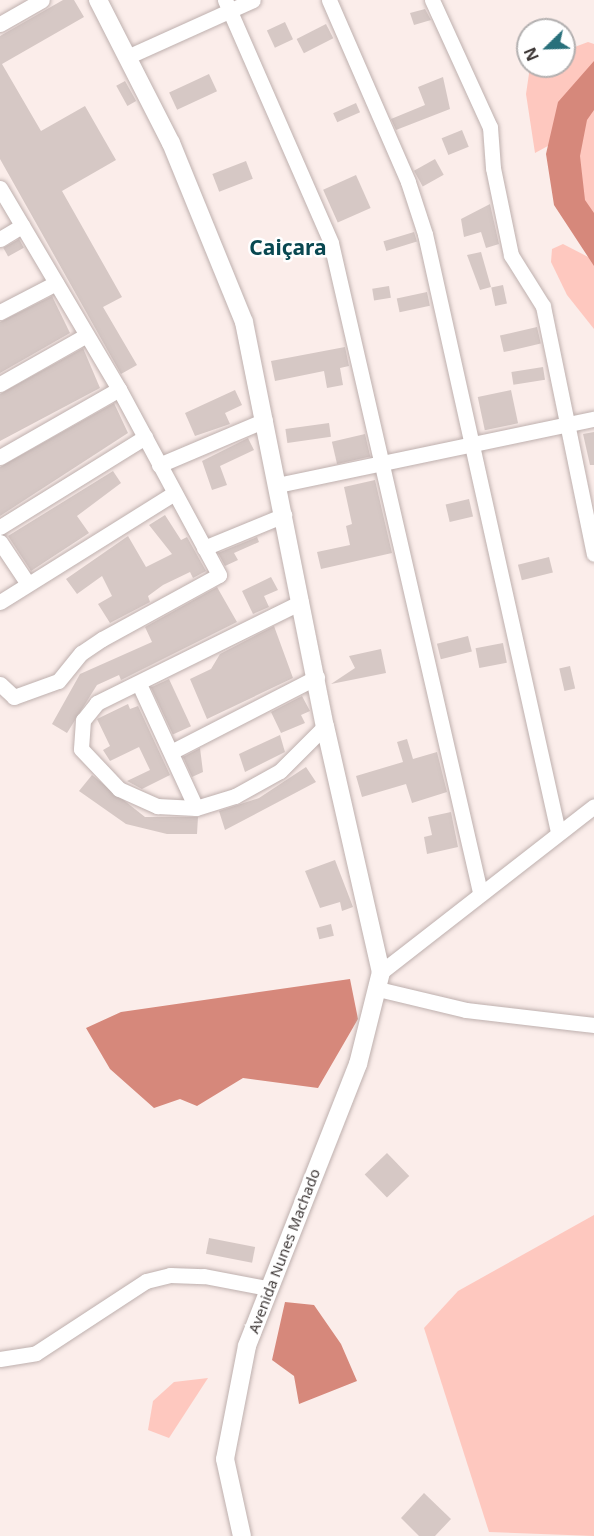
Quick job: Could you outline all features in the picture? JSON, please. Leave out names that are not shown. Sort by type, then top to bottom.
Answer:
[{"type":"main road","points":[[98,0],[127,57],[231,284],[265,420],[325,726],[379,980]]},
{"type":"main road","name":"Avenida Nunes Machado","points":[[242,1536],[225,1459],[247,1346],[267,1288],[358,1064],[379,980]]},
{"type":"street","points":[[0,24],[42,0]]},
{"type":"street","points":[[127,57],[227,5],[253,0]]},
{"type":"street","points":[[329,0],[408,182],[471,446],[558,832]]},
{"type":"street","points":[[432,0],[490,127],[493,168],[511,255],[543,306],[564,426],[594,554]]},
{"type":"street","points":[[227,5],[331,243],[480,892]]},
{"type":"street","points":[[0,188],[85,336],[119,389],[173,494],[219,575],[102,639],[81,653],[58,681],[14,697],[0,684]]},
{"type":"street","points":[[0,239],[22,226]]},
{"type":"street","points":[[0,312],[56,283]]},
{"type":"street","points":[[0,384],[85,336]]},
{"type":"street","points":[[0,457],[119,389]]},
{"type":"street","points":[[277,485],[594,419]]},
{"type":"street","points":[[159,465],[265,420]]},
{"type":"street","points":[[0,527],[145,437]]},
{"type":"street","points":[[0,602],[173,494]]},
{"type":"street","points":[[204,549],[284,514]]},
{"type":"street","points":[[0,542],[28,584]]},
{"type":"street","points":[[301,602],[87,712],[79,732],[81,749],[96,770],[126,793],[157,806],[196,808],[235,796],[280,771],[325,726]]},
{"type":"street","points":[[173,751],[317,677]]},
{"type":"street","points":[[139,684],[173,751],[196,808]]},
{"type":"street","points":[[594,806],[480,892],[379,980],[466,1010],[594,1025]]},
{"type":"street","points":[[0,1359],[36,1353],[106,1303],[154,1279],[204,1276],[267,1288]]},
{"type":"shaded area","points":[[588,42],[594,44],[594,234],[557,141],[535,153],[526,94],[528,78],[576,78],[576,46]]},
{"type":"shaded area","points":[[594,61],[594,110],[587,120],[580,156],[585,200],[594,213],[594,266],[554,205],[546,154],[558,102]]},
{"type":"shaded area","points":[[563,244],[594,260],[594,329],[567,295],[551,262],[552,249]]},
{"type":"shaded area","points":[[350,979],[358,1019],[318,1088],[243,1078],[197,1106],[180,1099],[154,1108],[110,1069],[86,1028],[121,1012]]},
{"type":"shaded area","points":[[594,1215],[594,1536],[489,1532],[424,1328],[458,1291]]},
{"type":"shaded area","points":[[285,1302],[314,1305],[341,1344],[357,1381],[299,1404],[294,1376],[272,1360]]},
{"type":"shaded area","points":[[208,1378],[169,1438],[148,1430],[153,1401],[174,1382]]},
{"type":"building","points":[[63,0],[74,0],[84,17],[2,64],[41,131],[85,106],[116,160],[62,191],[122,297],[103,307],[137,365],[121,374],[0,159],[0,36]]},
{"type":"building","points":[[425,9],[431,20],[414,25],[410,13]]},
{"type":"building","points":[[285,22],[293,39],[275,48],[267,30]]},
{"type":"building","points":[[326,24],[333,38],[304,53],[297,39]]},
{"type":"building","points":[[209,74],[217,91],[177,110],[169,93]]},
{"type":"building","points":[[443,77],[450,109],[396,130],[391,119],[425,105],[418,87]]},
{"type":"building","points":[[125,81],[136,101],[127,106],[116,86]]},
{"type":"building","points":[[356,103],[360,112],[337,122],[333,113]]},
{"type":"building","points":[[462,130],[469,147],[448,155],[442,138]]},
{"type":"building","points":[[435,159],[444,175],[423,186],[414,171]]},
{"type":"building","points":[[246,161],[253,179],[219,192],[212,174]]},
{"type":"building","points":[[356,175],[371,208],[338,223],[323,190]]},
{"type":"building","points":[[490,204],[499,244],[486,248],[481,232],[464,237],[461,219]]},
{"type":"building","points":[[414,232],[417,242],[386,251],[383,241]]},
{"type":"building","points":[[19,239],[24,248],[8,256],[3,248]]},
{"type":"building","points":[[481,252],[491,287],[480,290],[467,255]]},
{"type":"building","points":[[503,285],[507,304],[495,306],[491,287]]},
{"type":"building","points":[[389,286],[391,298],[374,301],[372,289]]},
{"type":"building","points":[[427,292],[430,306],[400,312],[397,298]]},
{"type":"building","points":[[52,296],[70,333],[0,373],[0,322]]},
{"type":"building","points":[[537,327],[541,344],[504,352],[500,336]]},
{"type":"building","points":[[345,347],[349,366],[340,368],[343,385],[327,388],[324,371],[275,381],[271,361]]},
{"type":"building","points":[[83,348],[100,388],[0,441],[0,394]]},
{"type":"building","points":[[543,367],[545,380],[513,385],[511,372]]},
{"type":"building","points":[[235,390],[242,405],[225,413],[230,424],[195,436],[185,413]]},
{"type":"building","points":[[511,390],[518,423],[485,430],[478,397]]},
{"type":"building","points":[[114,403],[128,433],[0,516],[0,467]]},
{"type":"building","points":[[329,423],[331,437],[287,443],[285,429]]},
{"type":"building","points":[[594,432],[594,465],[590,465],[583,434]]},
{"type":"building","points":[[365,434],[370,456],[337,464],[332,442]]},
{"type":"building","points":[[248,438],[254,450],[220,466],[227,485],[212,490],[202,461]]},
{"type":"building","points":[[113,471],[121,483],[77,516],[89,533],[31,571],[8,536]]},
{"type":"building","points":[[375,480],[392,553],[321,569],[317,552],[350,545],[346,526],[352,524],[344,487]]},
{"type":"building","points":[[469,499],[473,517],[450,522],[446,504]]},
{"type":"building","points":[[165,515],[181,540],[187,537],[206,571],[193,578],[190,572],[163,585],[148,596],[150,602],[110,623],[98,604],[112,596],[102,576],[77,594],[66,579],[128,536],[146,567],[172,554],[149,525]]},
{"type":"building","points":[[257,537],[259,542],[234,553],[238,560],[225,566],[218,553]]},
{"type":"building","points":[[549,557],[553,573],[522,580],[518,565]]},
{"type":"building","points":[[271,577],[278,590],[264,596],[269,607],[253,614],[242,591]]},
{"type":"building","points":[[217,587],[237,622],[121,680],[119,675],[97,685],[67,733],[52,724],[80,674],[152,642],[145,627]]},
{"type":"building","points":[[274,626],[293,678],[207,719],[190,679],[211,669],[220,654]]},
{"type":"building","points":[[468,636],[472,652],[441,659],[437,644]]},
{"type":"building","points":[[503,643],[507,663],[479,668],[476,648]]},
{"type":"building","points":[[381,649],[386,673],[331,684],[355,668],[349,656]]},
{"type":"building","points":[[570,666],[575,688],[564,691],[559,668]]},
{"type":"building","points":[[169,679],[191,726],[173,735],[151,687]]},
{"type":"building","points":[[302,696],[310,711],[301,715],[305,723],[281,733],[271,712]]},
{"type":"building","points":[[128,704],[130,709],[138,706],[170,775],[142,789],[127,781],[150,770],[139,747],[110,761],[103,750],[110,746],[97,719]]},
{"type":"building","points":[[280,735],[285,752],[245,772],[239,754]]},
{"type":"building","points":[[407,739],[413,759],[437,752],[447,792],[412,803],[406,784],[362,797],[356,776],[403,762],[397,742]]},
{"type":"building","points":[[200,748],[203,772],[192,777],[183,757]]},
{"type":"building","points":[[306,767],[316,782],[225,830],[219,811],[259,798]]},
{"type":"building","points":[[92,775],[145,817],[198,817],[197,834],[167,834],[126,824],[79,791]]},
{"type":"building","points":[[451,812],[458,847],[427,854],[424,837],[432,835],[428,817]]},
{"type":"building","points":[[335,860],[353,907],[342,911],[340,902],[320,908],[305,871]]},
{"type":"building","points":[[331,924],[334,936],[319,939],[316,928]]},
{"type":"building","points":[[387,1153],[409,1176],[387,1198],[365,1175]]},
{"type":"building","points":[[209,1238],[255,1247],[252,1263],[206,1254]]},
{"type":"building","points":[[424,1493],[451,1519],[435,1536],[419,1536],[401,1518]]},
{"type":"district","name":"Caiçara","points":[[288,247]]}]
